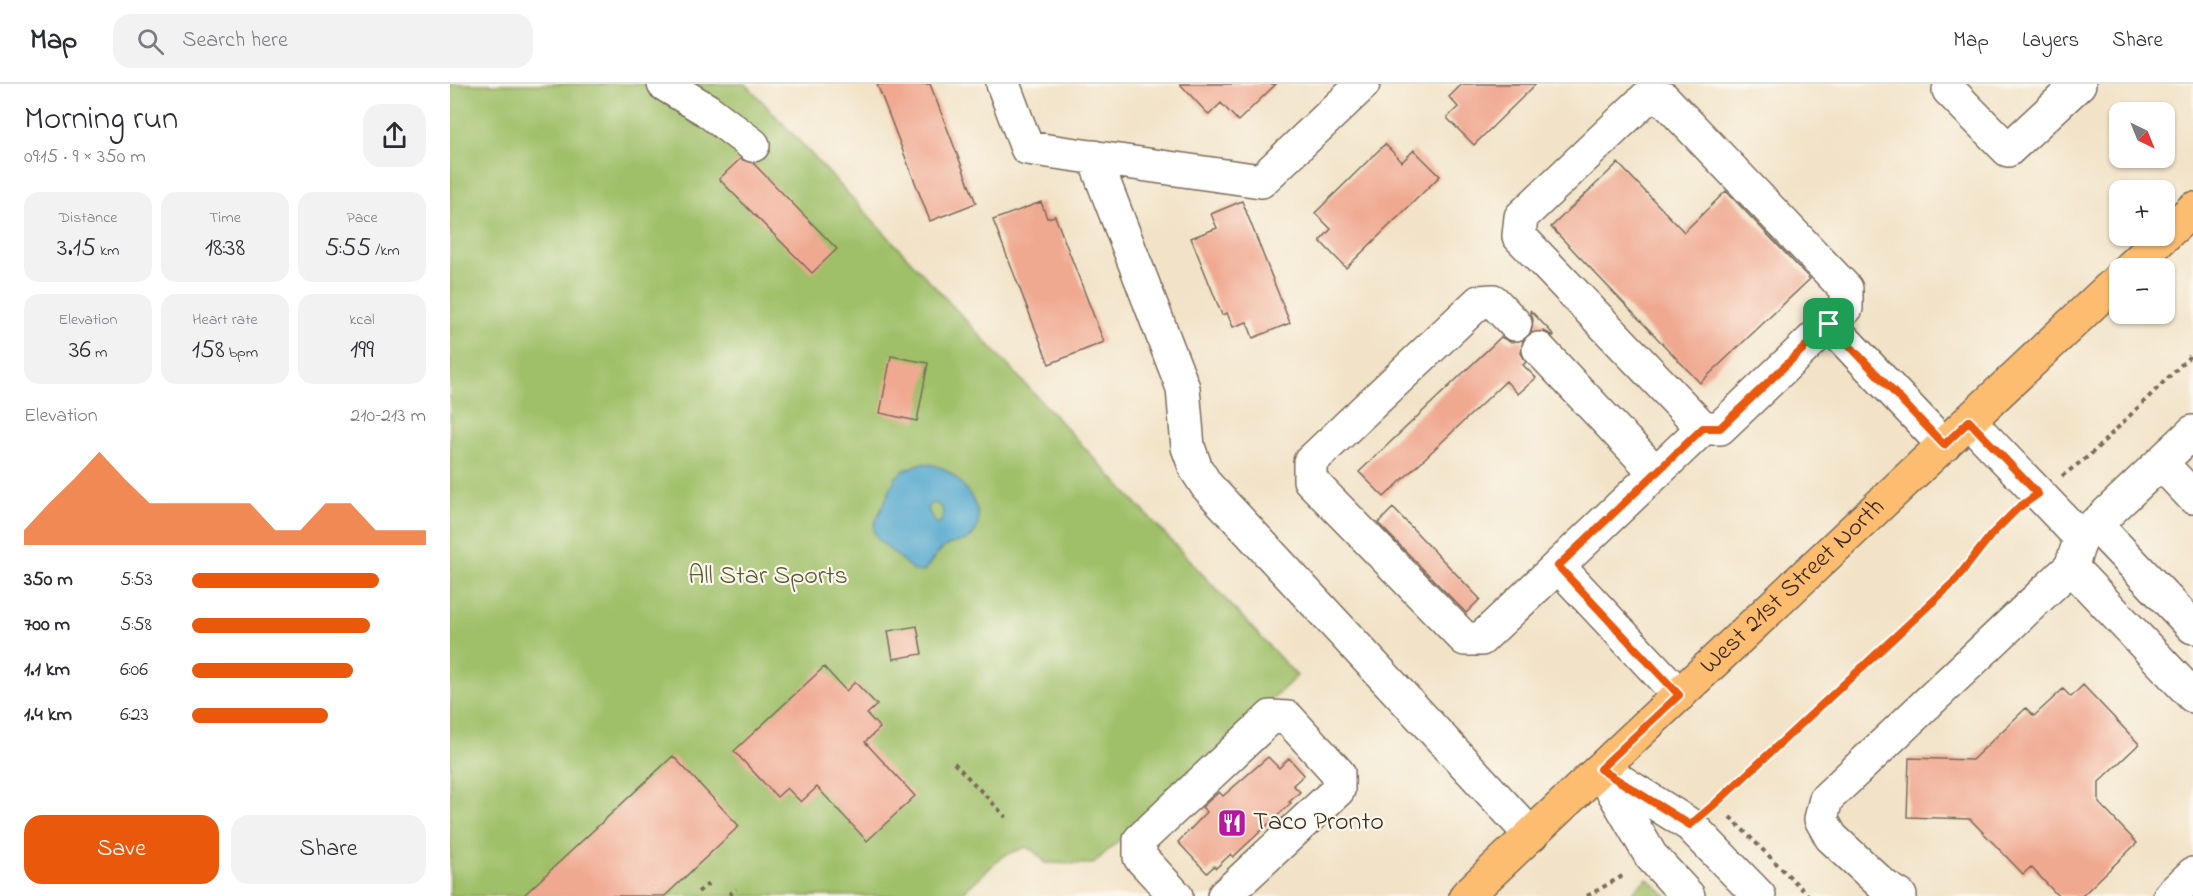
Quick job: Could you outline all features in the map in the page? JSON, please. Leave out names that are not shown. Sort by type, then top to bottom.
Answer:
[{"type":"main road","points":[[2143,258],[2189,222]]},
{"type":"main road","name":"West 21st Street North","points":[[1466,896],[2109,288]]},
{"type":"street","points":[[664,84],[707,110],[753,145]]},
{"type":"street","points":[[1003,84],[1027,148],[1261,181],[1363,84]]},
{"type":"street","points":[[1949,90],[2008,150],[2079,84]]},
{"type":"street","points":[[1515,324],[1493,301],[1479,302],[1310,462],[1310,480],[1465,639],[1481,639],[1703,428],[1720,428],[1846,308],[1846,289],[1664,99],[1647,97],[1521,217],[1519,236],[1703,428]]},
{"type":"street","points":[[1094,157],[1183,388],[1188,447],[1196,469],[1208,486],[1531,835]]},
{"type":"street","points":[[1829,324],[1944,445]]},
{"type":"street","points":[[1539,349],[1656,473]]},
{"type":"street","points":[[1969,421],[2082,543],[2193,696]]},
{"type":"street","points":[[1900,896],[1885,887],[1831,837],[1821,819],[1826,799],[2193,432]]},
{"type":"street","points":[[2161,463],[2193,497]]},
{"type":"street","points":[[2082,543],[2193,627]]},
{"type":"street","points":[[1558,566],[1679,695]]},
{"type":"street","points":[[1176,896],[1140,857],[1140,840],[1271,717],[1287,718],[1338,772],[1338,790],[1224,896]]},
{"type":"street","points":[[1600,769],[1690,825],[1759,896]]},
{"type":"street","points":[[1600,769],[1652,856],[1688,896]]},
{"type":"street","points":[[2170,896],[2193,874]]},
{"type":"path","points":[[1690,825],[1955,581],[1991,535],[2018,508],[2090,455],[2193,353]]},
{"type":"path","points":[[954,763],[1006,817]]},
{"type":"path","points":[[1725,812],[1809,896]]},
{"type":"path","points":[[1587,896],[1636,868],[1652,856]]},
{"type":"path","points":[[698,892],[711,882]]},
{"type":"path","points":[[731,896],[736,889]]},
{"type":"green space","name":"All Star Sports","points":[[450,84],[746,84],[1297,676],[1093,864],[1046,863],[1033,850],[1026,847],[1003,856],[959,896],[450,896]]},
{"type":"green space","points":[[1647,878],[1667,896],[1629,896]]},
{"type":"water","points":[[922,463],[944,469],[966,489],[972,498],[978,517],[977,527],[971,538],[944,548],[923,572],[914,571],[879,540],[874,532],[874,525],[896,477],[905,470]],"holes":[[[937,504],[942,509],[943,515],[939,524],[934,522],[928,509],[930,505]]]},
{"type":"building","points":[[877,84],[930,84],[976,203],[930,221]]},
{"type":"building","points":[[1180,84],[1276,84],[1238,121],[1221,103],[1209,115]]},
{"type":"building","points":[[1462,84],[1536,84],[1474,145],[1447,118],[1458,107],[1449,97]]},
{"type":"building","points":[[1385,144],[1402,162],[1414,150],[1440,176],[1346,268],[1320,241],[1331,229],[1315,213]]},
{"type":"building","points":[[740,159],[753,163],[837,249],[812,273],[719,179]]},
{"type":"building","points":[[1618,163],[1684,232],[1726,191],[1810,279],[1700,383],[1551,227]]},
{"type":"building","points":[[1242,201],[1290,323],[1253,338],[1247,322],[1233,327],[1227,313],[1222,315],[1191,238],[1217,228],[1211,214]]},
{"type":"building","points":[[1041,202],[1047,218],[1055,216],[1104,342],[1049,364],[993,220]]},
{"type":"building","points":[[1530,310],[1553,336],[1544,331],[1531,333],[1533,320]]},
{"type":"building","points":[[1501,337],[1510,342],[1523,340],[1521,353],[1526,362],[1523,365],[1536,378],[1518,394],[1506,381],[1384,497],[1359,472]]},
{"type":"building","points":[[891,356],[928,363],[917,421],[880,413]]},
{"type":"building","points":[[1393,508],[1480,599],[1466,613],[1378,523]]},
{"type":"building","points":[[917,626],[922,654],[893,659],[888,631]]},
{"type":"building","points":[[824,667],[846,691],[855,682],[877,705],[867,714],[880,728],[865,742],[915,796],[867,841],[817,787],[801,802],[787,788],[777,797],[734,751]]},
{"type":"building","points":[[2083,685],[2139,744],[2099,782],[2099,803],[2137,843],[2082,896],[2058,896],[2031,867],[2023,874],[1970,819],[1907,817],[1909,758],[1972,760],[2026,708],[2034,716],[2063,689],[2071,697]]},
{"type":"building","points":[[673,756],[739,826],[665,896],[523,896]]},
{"type":"building","name":"Taco Pronto","points":[[1268,757],[1279,768],[1289,758],[1304,775],[1293,785],[1300,792],[1233,857],[1231,854],[1207,873],[1178,842],[1207,812],[1202,807],[1219,792],[1223,796]]},
{"type":"place","name":"Taco Pronto","points":[[1232,823]]},
{"type":"route","points":[[1829,324],[1944,445],[1969,421],[2038,494],[2018,508],[1991,535],[1955,581],[1690,825],[1600,769],[1679,695],[1558,566],[1703,428],[1720,428],[1829,324]]}]
